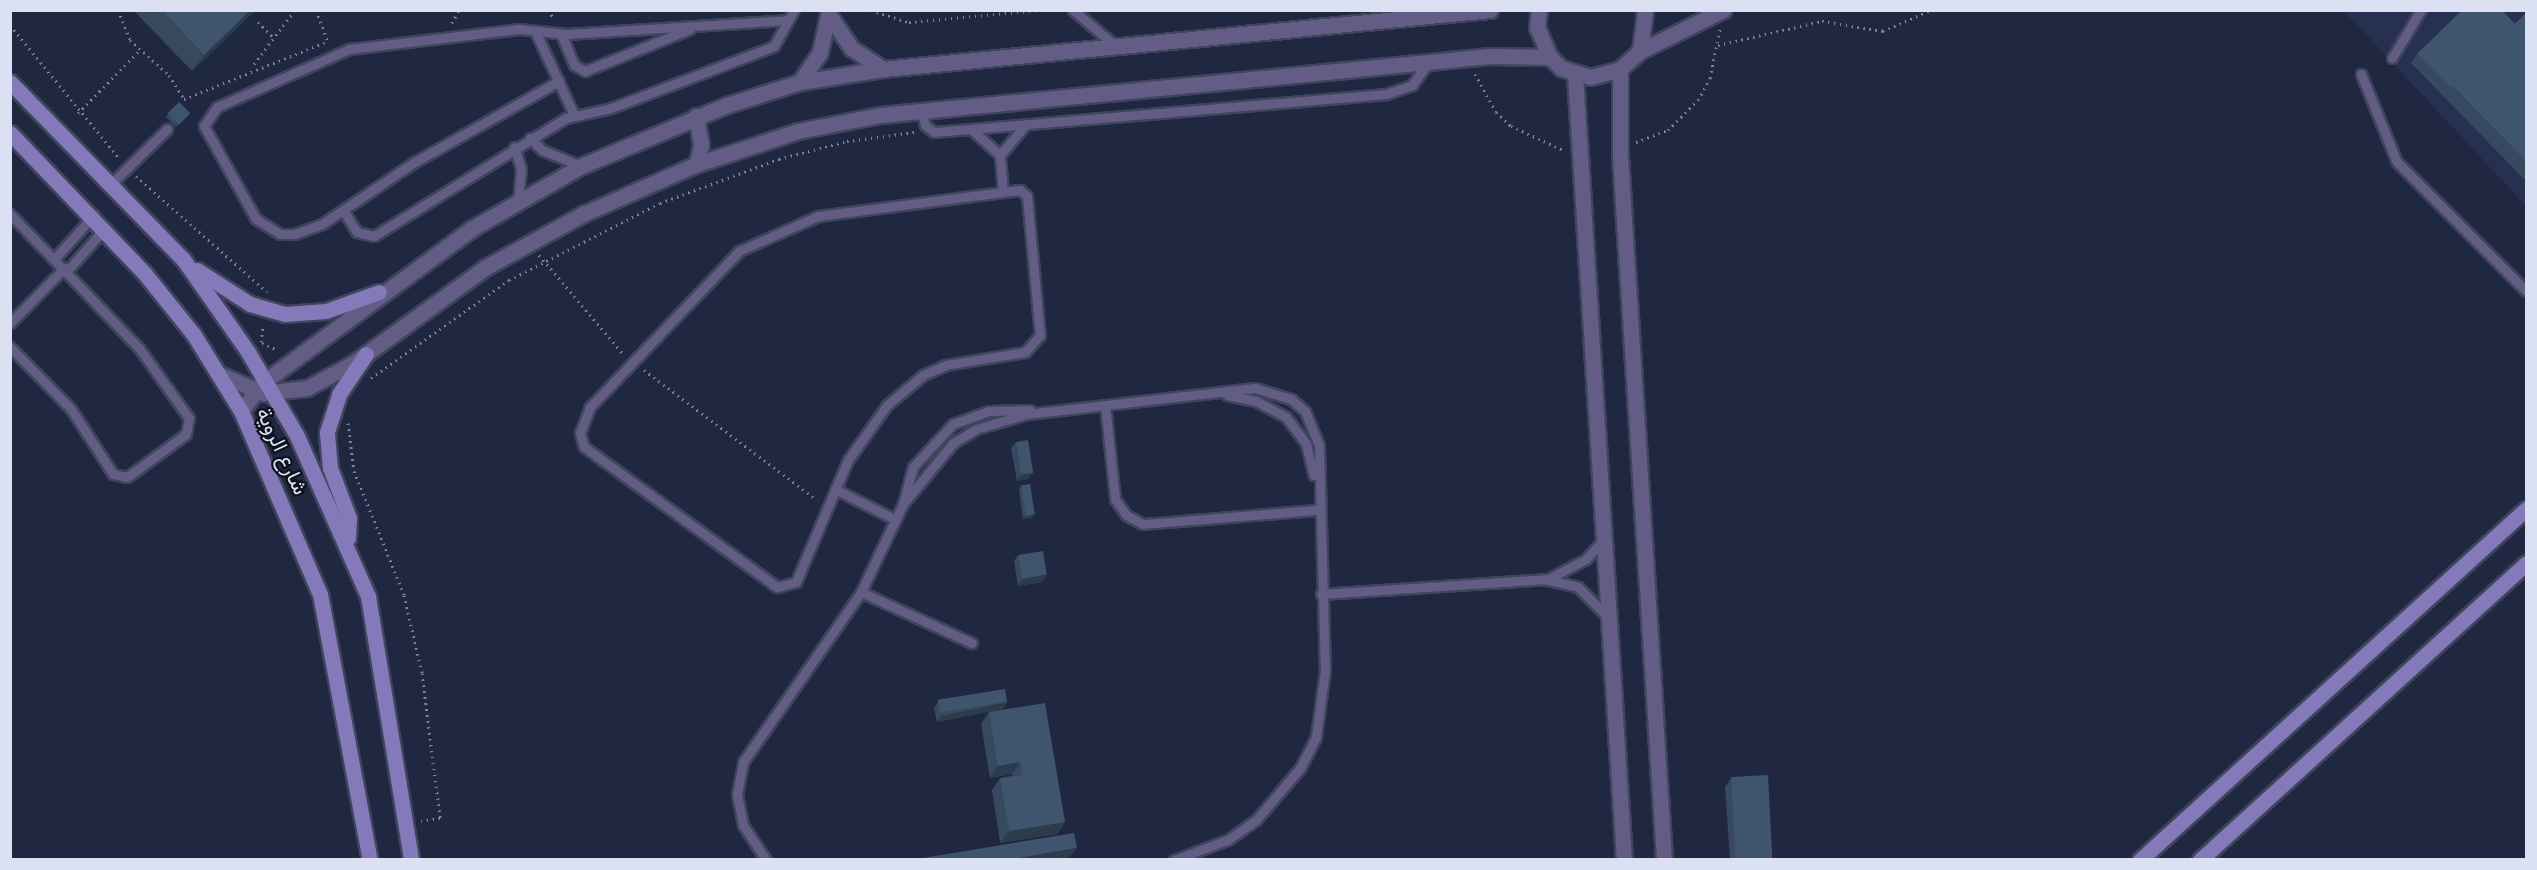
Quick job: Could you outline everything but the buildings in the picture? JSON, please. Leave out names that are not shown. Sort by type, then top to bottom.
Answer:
[{"type":"main road","points":[[10,82],[183,260],[265,310],[326,311],[380,292]]},
{"type":"main road","name":"شارع الروية","points":[[10,133],[105,228],[221,375],[241,411],[320,594],[370,860]]},
{"type":"main road","name":"شارع الروية","points":[[183,260],[255,347],[270,388],[348,541],[382,653],[411,860]]},
{"type":"main road","points":[[348,541],[349,518],[327,450],[331,414],[366,354]]},
{"type":"main road","points":[[2139,860],[2526,509]]},
{"type":"main road","points":[[2200,860],[2526,563]]},
{"type":"street","points":[[270,388],[290,362],[380,292],[518,200],[581,166],[696,116],[800,82],[883,69],[1490,10]]},
{"type":"street","points":[[1539,10],[1537,27],[1550,57],[1575,75],[1606,76],[1620,69],[1640,51],[1721,11]]},
{"type":"street","points":[[1640,51],[1646,10]]},
{"type":"street","points":[[829,13],[851,48],[883,69]]},
{"type":"street","points":[[800,82],[820,52],[829,13]]},
{"type":"street","points":[[221,375],[253,392],[323,381],[366,354],[486,267],[583,214],[697,164],[798,131],[922,111],[1464,58],[1550,57]]},
{"type":"street","points":[[1620,69],[1620,156],[1664,860]]},
{"type":"street","points":[[1575,75],[1583,151],[1607,535],[1624,860]]},
{"type":"street","points":[[696,116],[701,145],[697,164]]},
{"type":"street","points":[[241,411],[253,392]]},
{"type":"lane","points":[[343,210],[357,232],[374,236],[514,147],[574,115],[610,108],[766,50],[781,40],[794,10]]},
{"type":"lane","points":[[1073,10],[1117,47]]},
{"type":"lane","points":[[2392,58],[2421,10]]},
{"type":"lane","points":[[560,81],[308,231],[280,234],[267,228],[248,207],[204,126],[209,111],[333,54],[484,32],[535,30],[561,34],[788,20]]},
{"type":"lane","points":[[561,34],[574,65],[585,71],[699,26]]},
{"type":"lane","points":[[535,30],[574,115]]},
{"type":"lane","points":[[922,111],[929,130],[971,129],[1396,93],[1412,85],[1429,62]]},
{"type":"lane","points":[[2361,74],[2397,162],[2526,291]]},
{"type":"lane","points":[[999,155],[1025,125]]},
{"type":"lane","points":[[110,185],[167,129]]},
{"type":"lane","points":[[971,129],[999,155],[1003,192]]},
{"type":"lane","points":[[530,138],[542,150],[581,166]]},
{"type":"lane","points":[[514,147],[521,168],[518,200]]},
{"type":"lane","points":[[1020,190],[1027,196],[1040,335],[1025,352],[946,365],[904,389],[859,439],[835,489],[796,582],[777,587],[594,457],[584,447],[582,419],[716,271],[765,237],[846,210],[1003,192],[1020,190]]},
{"type":"lane","points":[[10,214],[55,258],[151,363],[189,418],[186,434],[127,477],[113,474],[71,409],[10,347]]},
{"type":"lane","points":[[55,258],[93,215]]},
{"type":"lane","points":[[10,323],[105,228]]},
{"type":"lane","points":[[766,860],[742,825],[737,794],[743,762],[861,592],[903,504],[923,450],[953,424],[989,411],[1050,410],[1273,391],[1305,411],[1318,445],[1316,486],[1323,704],[1301,767],[1256,820],[1227,840],[1174,860]]},
{"type":"lane","points":[[1221,394],[1256,401],[1286,417],[1306,444],[1316,486]]},
{"type":"lane","points":[[1105,405],[1115,499],[1126,515],[1143,524],[1317,510]]},
{"type":"lane","points":[[903,504],[953,443],[994,422],[1050,410]]},
{"type":"lane","points":[[835,489],[896,520]]},
{"type":"lane","points":[[1321,594],[1545,579],[1586,559],[1607,535]]},
{"type":"lane","points":[[1545,579],[1592,596],[1611,624]]},
{"type":"lane","points":[[861,592],[972,643]]},
{"type":"path","points":[[118,10],[130,40],[169,75],[184,99],[328,41]]},
{"type":"path","points":[[254,64],[295,10]]},
{"type":"path","points":[[316,10],[333,54]]},
{"type":"path","points":[[871,10],[909,22],[1041,10]]},
{"type":"path","points":[[1718,45],[1822,21],[1883,31],[1931,10]]},
{"type":"path","points":[[1620,156],[1632,155],[1632,143],[1668,130],[1682,117],[1710,78],[1718,45],[1721,11]]},
{"type":"path","points":[[258,22],[274,38]]},
{"type":"path","points":[[10,25],[78,112],[127,168],[267,290],[265,310],[255,347],[290,362]]},
{"type":"path","points":[[78,112],[141,50]]},
{"type":"path","points":[[1464,58],[1465,75],[1476,74],[1496,112],[1511,126],[1532,141],[1583,151]]},
{"type":"path","points":[[364,386],[509,280],[660,203],[779,159],[847,141],[929,130]]},
{"type":"path","points":[[331,414],[349,418],[352,464],[404,595],[422,673],[440,818],[406,824]]},
{"type":"shaded area","points":[[2343,11],[2526,11],[2526,206],[2359,27]]}]
